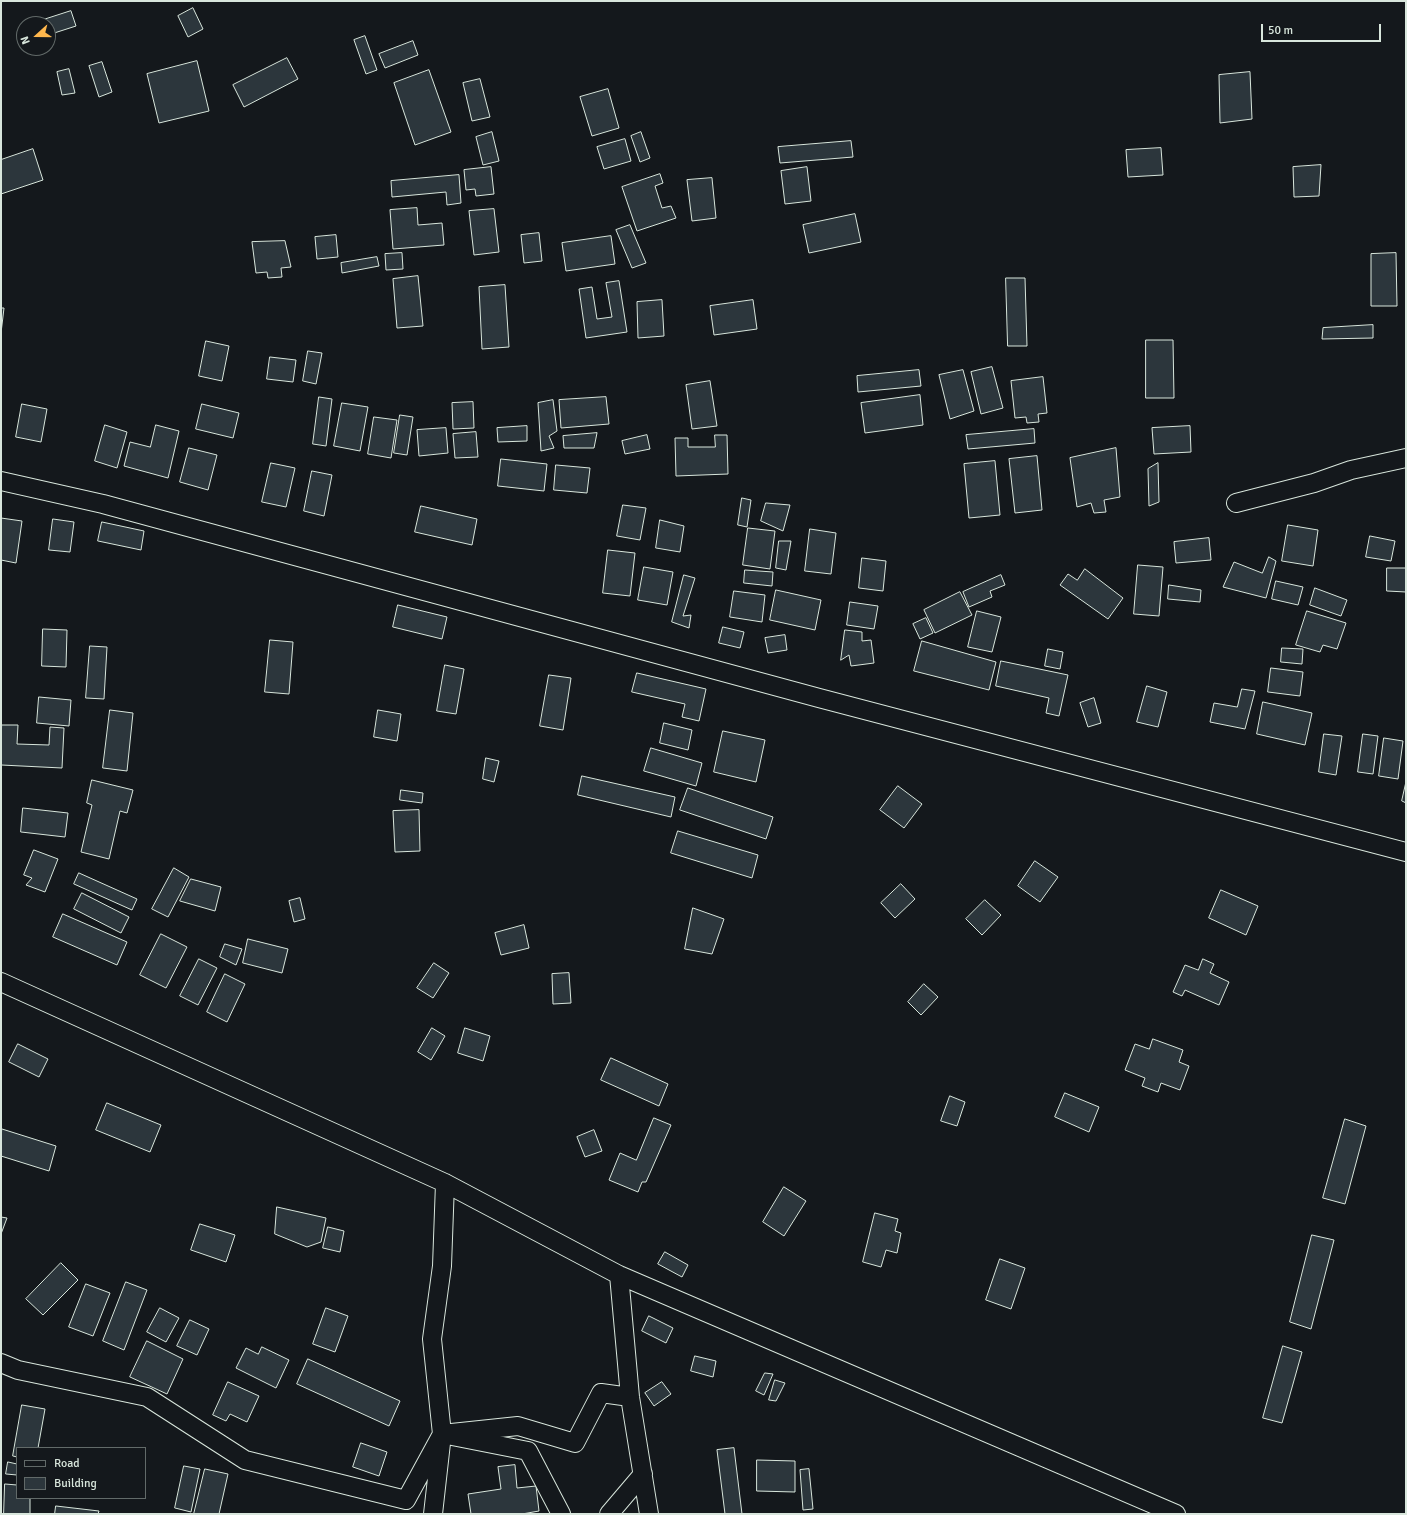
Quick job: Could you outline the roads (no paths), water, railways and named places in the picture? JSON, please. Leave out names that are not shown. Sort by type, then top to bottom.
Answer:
[{"type":"street","points":[[1236,503],[1314,483],[1351,470],[1406,458]]},
{"type":"street","points":[[1,482],[103,504],[818,698],[1406,852]]},
{"type":"street","points":[[1,982],[445,1183],[619,1275],[1176,1514]]},
{"type":"street","points":[[433,1514],[442,1434],[432,1339],[442,1266],[445,1183]]},
{"type":"street","points":[[619,1275],[630,1397],[649,1514]]},
{"type":"street","points":[[1,1363],[18,1370],[148,1397],[246,1460],[409,1507],[442,1434]]},
{"type":"street","points":[[442,1434],[518,1426],[575,1443],[601,1393],[630,1397]]},
{"type":"street","points":[[442,1434],[528,1451],[561,1514]]},
{"type":"street","points":[[609,1514],[643,1474]]}]
